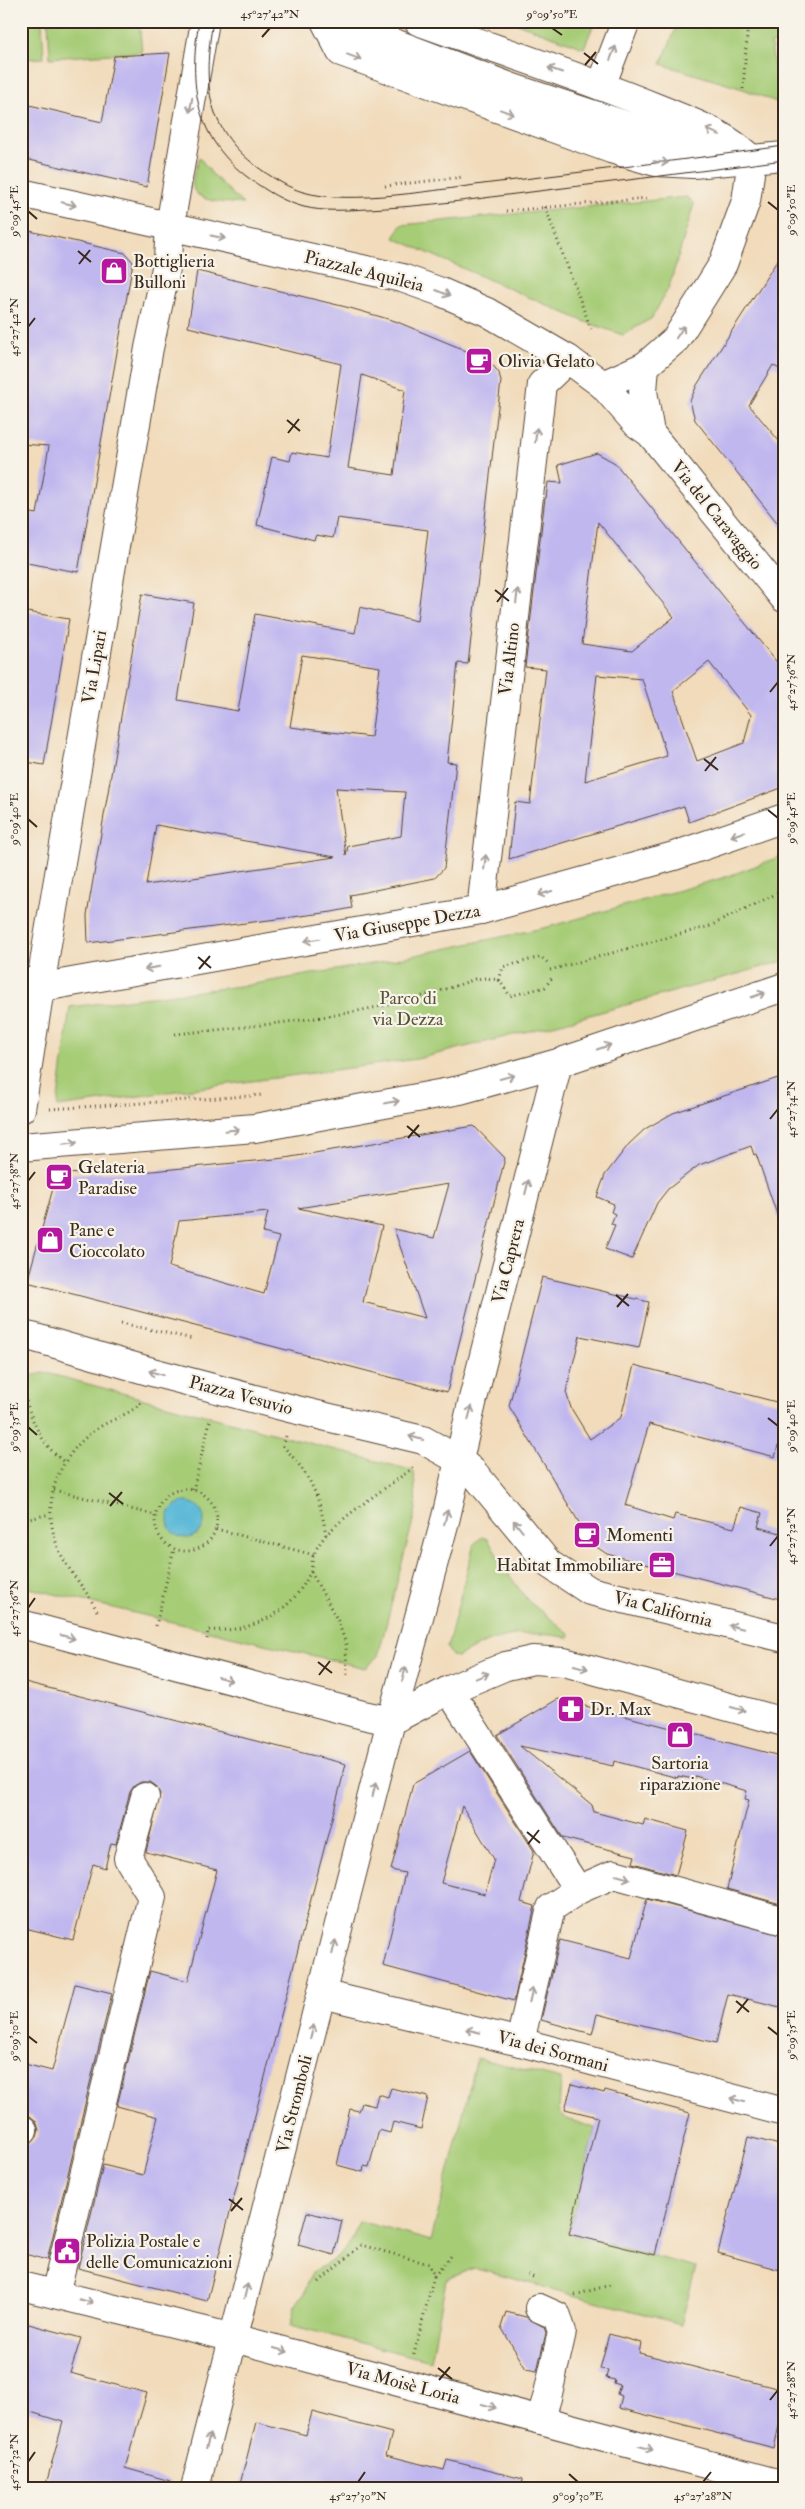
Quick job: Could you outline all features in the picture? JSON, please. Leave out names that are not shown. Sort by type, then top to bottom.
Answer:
[{"type":"street","points":[[324,21],[341,52],[611,149],[656,162],[693,164],[784,156]]},
{"type":"street","points":[[345,21],[355,28],[513,88],[715,155],[752,160]]},
{"type":"street","points":[[418,21],[475,31],[601,86],[722,135],[738,146],[752,160]]},
{"type":"street","points":[[601,86],[626,21]]},
{"type":"street","points":[[170,226],[208,23]]},
{"type":"street","points":[[603,385],[646,366],[676,339],[723,264],[746,201],[752,160]]},
{"type":"street","name":"Piazzale Aquileia","points":[[21,193],[402,278],[487,312],[568,359],[603,385]]},
{"type":"street","name":"Via Lipari","points":[[34,1109],[31,983],[149,348],[168,259],[170,226]]},
{"type":"street","name":"Via Altino","points":[[481,910],[540,393],[542,384],[568,359]]},
{"type":"street","points":[[646,366],[643,391],[650,433]]},
{"type":"street","name":"Via del Caravaggio","points":[[603,385],[637,424],[650,433],[784,598]]},
{"type":"street","name":"Via Giuseppe Dezza","points":[[31,983],[59,984],[481,910],[665,858],[784,818]]},
{"type":"street","points":[[21,1146],[255,1128],[460,1090],[558,1063],[784,987]]},
{"type":"street","name":"Via Caprera","points":[[459,1460],[558,1063]]},
{"type":"street","name":"Piazza Vesuvio","points":[[21,1335],[32,1336],[216,1389],[424,1440],[459,1460],[486,1486],[549,1564]]},
{"type":"street","points":[[391,1721],[446,1516],[459,1460]]},
{"type":"street","name":"Via California","points":[[549,1564],[590,1591],[784,1638]]},
{"type":"street","points":[[21,1624],[391,1721],[449,1690],[506,1666],[533,1660],[564,1662],[784,1722]]},
{"type":"street","points":[[449,1690],[578,1890]]},
{"type":"street","name":"Via Stromboli","points":[[196,2488],[391,1721]]},
{"type":"street","points":[[55,2294],[152,1897],[128,1858],[144,1797]]},
{"type":"street","points":[[520,2042],[551,1908],[578,1890],[614,1874],[784,1921]]},
{"type":"street","name":"Via dei Sormani","points":[[322,1994],[520,2042],[784,2112]]},
{"type":"street","name":"Via Moisè Loria","points":[[21,2286],[234,2338],[784,2485]]},
{"type":"street","points":[[539,2308],[557,2316],[562,2332],[540,2420]]},
{"type":"path","points":[[743,89],[748,21]]},
{"type":"path","points":[[385,186],[463,177]]},
{"type":"path","points":[[506,211],[648,198]]},
{"type":"path","points":[[545,207],[591,329]]},
{"type":"path","points":[[550,970],[710,926],[784,890]]},
{"type":"path","points":[[499,980],[503,967],[541,957],[548,963]]},
{"type":"path","points":[[175,1034],[296,1020],[401,1002],[475,979],[499,980],[510,996],[545,987],[552,978]]},
{"type":"path","points":[[34,1109],[272,1095]]},
{"type":"path","points":[[121,1323],[193,1339]]},
{"type":"path","points":[[26,1363],[21,1380],[30,1416],[39,1435],[52,1453],[64,1462]]},
{"type":"path","points":[[193,1490],[216,1389]]},
{"type":"path","points":[[97,1611],[89,1594],[64,1560],[54,1539],[50,1514],[54,1490],[64,1462],[83,1440],[102,1423],[136,1408],[147,1394]]},
{"type":"path","points":[[293,1409],[283,1446],[298,1462],[311,1481],[322,1506],[326,1535]]},
{"type":"path","points":[[207,1639],[208,1630],[230,1632],[253,1625],[275,1615],[292,1600],[311,1572],[314,1555],[326,1535],[416,1466]]},
{"type":"path","points":[[54,1490],[155,1515]]},
{"type":"path","points":[[176,1490],[193,1490],[208,1498],[213,1505],[217,1521],[216,1529],[206,1544],[199,1548],[191,1551],[174,1549],[167,1545],[157,1532],[155,1515],[162,1500],[169,1494],[176,1490]]},
{"type":"path","points":[[21,1521],[50,1514]]},
{"type":"path","points":[[216,1529],[314,1555]]},
{"type":"path","points":[[156,1626],[174,1549]]},
{"type":"path","points":[[311,1572],[338,1620],[346,1644],[347,1677]]},
{"type":"path","points":[[319,2282],[361,2245],[429,2264],[434,2276]]},
{"type":"path","points":[[404,2383],[414,2356],[434,2276],[452,2255]]},
{"type":"green space","points":[[21,21],[42,21],[44,58],[21,59]]},
{"type":"green space","points":[[48,21],[139,21],[142,52],[50,58]]},
{"type":"green space","points":[[511,21],[595,21],[584,48]]},
{"type":"green space","points":[[679,21],[784,21],[784,41],[771,44],[777,86],[784,87],[784,105],[743,89],[661,64]]},
{"type":"green space","points":[[199,157],[212,174],[243,204],[215,201],[201,197],[196,193],[193,187],[193,180]]},
{"type":"green space","points":[[687,197],[694,204],[669,287],[652,318],[623,335],[583,321],[394,238],[401,225]]},
{"type":"green space","name":"Parco di via Dezza","points":[[784,855],[784,961],[565,1022],[417,1059],[57,1107],[70,1007],[248,985],[382,962],[548,927],[726,877]]},
{"type":"green space","points":[[43,1372],[414,1471],[416,1509],[378,1656],[365,1668],[21,1586],[21,1380]]},
{"type":"green space","points":[[482,1537],[488,1539],[504,1568],[528,1601],[570,1634],[569,1638],[538,1634],[511,1636],[485,1643],[457,1657],[452,1656],[447,1648],[474,1544]]},
{"type":"green space","points":[[477,2058],[561,2079],[559,2111],[567,2119],[595,2128],[569,2234],[696,2267],[681,2324],[473,2268],[446,2280],[431,2361],[290,2325],[295,2306],[304,2293],[312,2272],[337,2257],[347,2247],[359,2221],[431,2241]]},
{"type":"water","points":[[186,1502],[193,1503],[199,1507],[203,1513],[203,1527],[199,1533],[193,1537],[186,1538],[179,1537],[173,1533],[169,1527],[168,1520],[169,1513],[173,1507],[179,1503]]},
{"type":"building","points":[[170,53],[147,187],[21,158],[21,103],[102,122],[114,56]]},
{"type":"building","points":[[21,229],[125,253],[133,262],[78,572],[21,562],[21,511],[37,514],[49,446],[21,444]]},
{"type":"building","points":[[784,250],[784,372],[773,365],[749,405],[784,447],[784,531],[695,420],[690,401],[697,385]]},
{"type":"building","points":[[197,271],[350,308],[395,321],[460,348],[492,364],[499,373],[501,381],[468,664],[458,663],[447,762],[456,763],[444,868],[435,878],[350,895],[352,908],[88,943],[87,915],[142,594],[194,603],[178,700],[238,711],[255,614],[355,633],[360,607],[417,621],[428,530],[337,518],[333,538],[316,535],[314,540],[257,525],[272,457],[290,461],[292,452],[327,458],[341,364],[188,327]],"holes":[[[362,375],[405,390],[394,475],[348,468]],[[302,655],[380,667],[371,737],[290,727]],[[336,788],[405,792],[401,836],[348,846],[346,855]],[[156,825],[335,857],[146,885]]]},
{"type":"building","points":[[597,453],[615,463],[784,671],[784,787],[689,822],[684,806],[509,859],[515,802],[530,804],[546,669],[525,667],[545,498],[548,482],[562,483],[558,465]],"holes":[[[598,522],[674,617],[632,651],[582,644]],[[709,662],[751,715],[744,743],[697,761],[673,691]],[[597,675],[642,679],[667,756],[585,781]]]},
{"type":"building","points":[[21,611],[69,619],[44,765],[21,761]]},
{"type":"building","points":[[784,1076],[784,1222],[780,1223],[756,1154],[754,1155],[751,1146],[699,1165],[668,1189],[657,1203],[632,1259],[605,1249],[615,1225],[611,1224],[615,1214],[611,1212],[614,1204],[597,1197],[605,1175],[629,1144],[645,1129],[673,1113]]},
{"type":"building","points":[[474,1126],[505,1158],[447,1392],[27,1282],[57,1174],[142,1172],[285,1158]],"holes":[[[449,1184],[434,1238],[394,1229],[425,1318],[363,1302],[382,1226],[298,1208]],[[268,1212],[263,1233],[279,1237],[264,1294],[169,1267],[179,1221]]]},
{"type":"building","points":[[542,1277],[649,1302],[639,1348],[580,1336],[566,1392],[571,1408],[590,1439],[621,1417],[634,1365],[784,1404],[784,1448],[778,1446],[775,1457],[649,1424],[625,1505],[673,1520],[675,1514],[734,1528],[741,1507],[762,1513],[758,1527],[784,1534],[784,1600],[607,1554],[592,1544],[509,1406]]},
{"type":"building","points":[[21,1681],[346,1764],[207,2301],[78,2268],[103,2165],[143,2175],[158,2117],[117,2106],[150,1971],[188,1981],[217,1870],[146,1852],[160,1794],[156,1786],[150,1782],[141,1782],[134,1786],[130,1792],[116,1844],[111,1843],[105,1868],[93,1864],[73,1940],[21,1927]]},
{"type":"building","points":[[558,1699],[784,1757],[784,1854],[778,1876],[784,1878],[784,1905],[727,1889],[749,1800],[745,1799],[747,1791],[695,1776],[694,1779],[678,1776],[678,1778],[614,1761],[613,1766],[520,1746],[592,1805],[594,1812],[643,1825],[645,1819],[688,1831],[676,1875],[633,1863],[635,1856],[563,1838],[497,1735]]},
{"type":"building","points":[[470,1751],[534,1851],[521,1902],[535,1906],[514,2001],[383,1966],[405,1873],[391,1870],[413,1784]],"holes":[[[462,1806],[494,1859],[485,1894],[441,1883]]]},
{"type":"building","points":[[647,1899],[784,1936],[784,2008],[728,1994],[716,2043],[597,2014],[592,2034],[541,2020],[560,1940],[631,1958]]},
{"type":"building","points":[[75,1984],[112,1993],[47,2260],[21,2253],[21,2145],[32,2143],[37,2137],[39,2130],[36,2121],[30,2116],[21,2114],[21,2063],[52,2071]]},
{"type":"building","points":[[572,2084],[604,2093],[605,2090],[690,2113],[655,2255],[569,2234],[598,2117],[565,2109]]},
{"type":"building","points":[[391,2088],[428,2097],[421,2129],[393,2122],[390,2133],[379,2130],[369,2167],[364,2166],[363,2172],[337,2165],[350,2109],[359,2111],[362,2103],[375,2106],[378,2094],[388,2097]]},
{"type":"building","points":[[748,2137],[784,2146],[784,2271],[718,2253]]},
{"type":"building","points":[[307,2212],[342,2221],[334,2255],[298,2245]]},
{"type":"building","points":[[506,2312],[526,2317],[544,2327],[546,2333],[537,2371],[526,2369],[501,2327]]},
{"type":"building","points":[[21,2322],[81,2338],[70,2373],[147,2393],[125,2468],[170,2481],[169,2488],[45,2488],[63,2422],[21,2409]]},
{"type":"building","points":[[609,2334],[641,2343],[639,2353],[784,2390],[784,2427],[779,2426],[774,2448],[619,2408],[622,2396],[617,2394],[620,2385],[614,2383],[615,2380],[606,2378],[608,2370],[600,2369]]},
{"type":"building","points":[[312,2412],[392,2433],[386,2455],[444,2470],[447,2460],[523,2479],[522,2488],[239,2488],[256,2422],[306,2435]]},
{"type":"tram line","points":[[199,21],[195,67],[196,89],[200,109],[207,128],[217,146],[250,179],[276,196],[304,207],[319,210],[344,210],[433,204],[784,160]]},
{"type":"tram line","points":[[213,21],[208,66],[209,86],[212,105],[219,123],[244,156],[272,177],[287,186],[303,192],[322,196],[345,197],[396,195],[784,146]]},
{"type":"place","name":"Bottiglieria Bulloni","points":[[114,271]]},
{"type":"place","name":"Olivia Gelato","points":[[479,361]]},
{"type":"place","name":"Gelateria Paradise","points":[[59,1177]]},
{"type":"place","name":"Pane e Cioccolato","points":[[50,1240]]},
{"type":"place","name":"Momenti","points":[[587,1535]]},
{"type":"place","name":"Habitat Immobiliare","points":[[662,1565]]},
{"type":"place","name":"Dr. Max","points":[[571,1709]]},
{"type":"place","name":"Sartoria riparazione","points":[[680,1735]]},
{"type":"place","name":"Polizia Postale e delle Comunicazioni","points":[[67,2251]]}]
